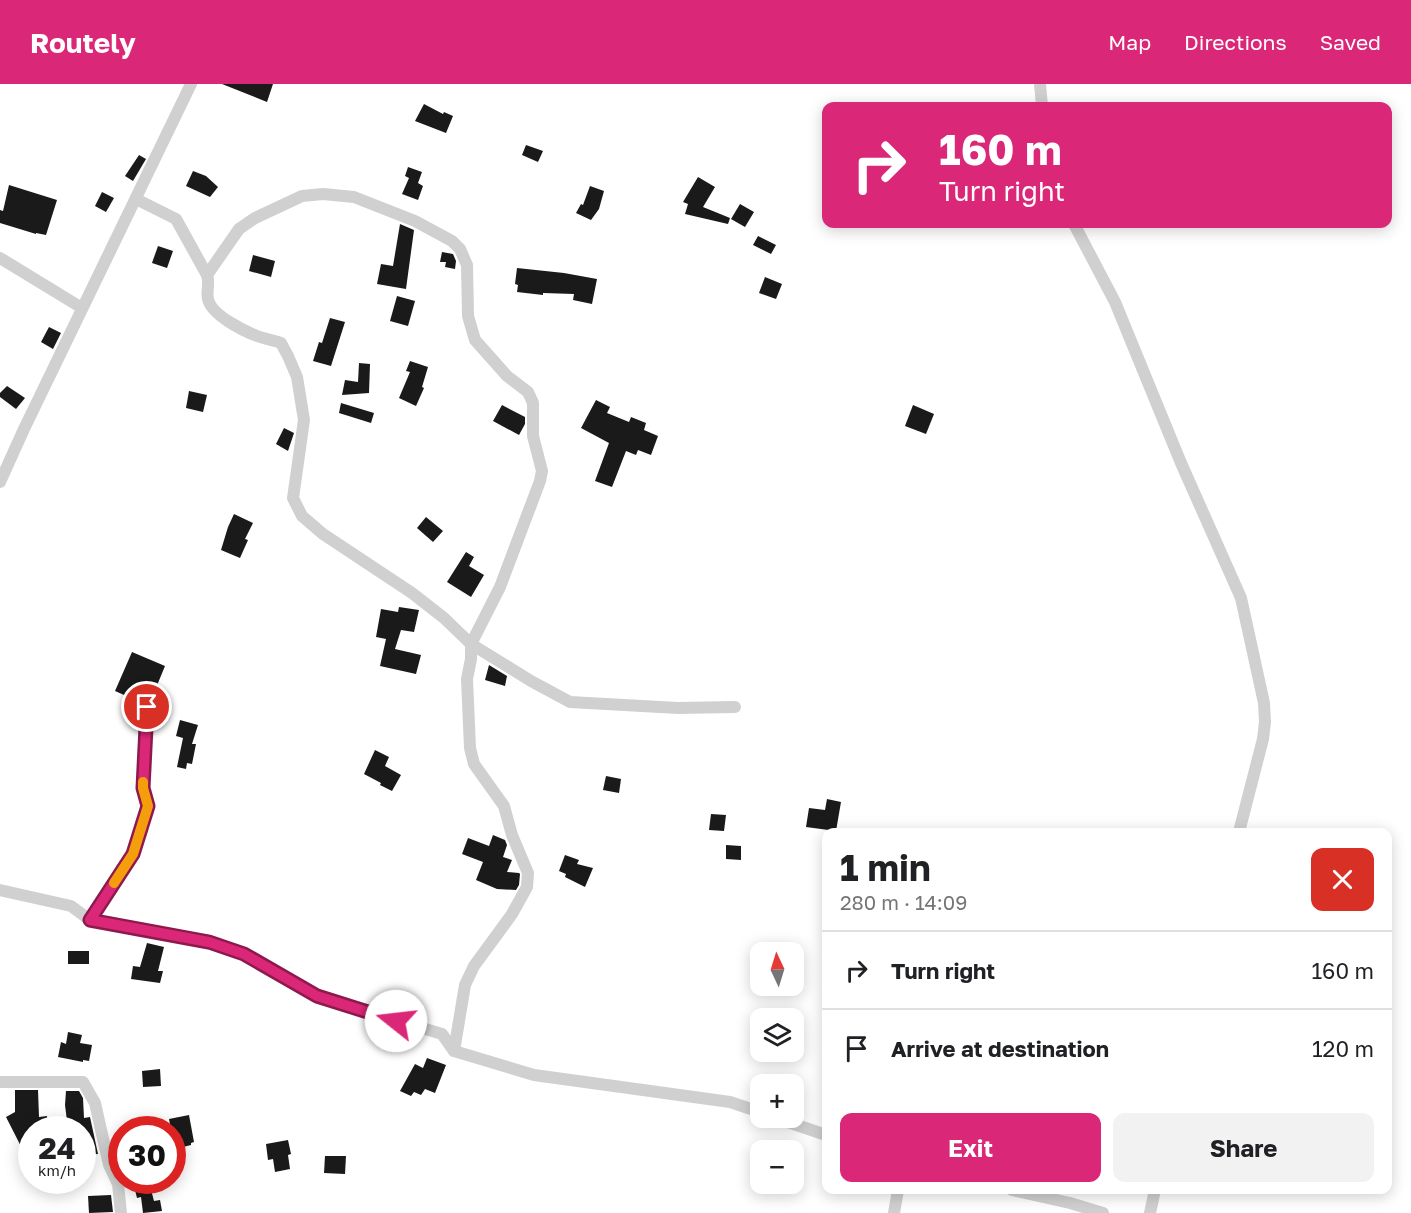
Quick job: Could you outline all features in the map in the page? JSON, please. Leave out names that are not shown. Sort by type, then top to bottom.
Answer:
[{"type":"street","points":[[0,482],[191,84]]},
{"type":"street","points":[[1040,84],[1042,102]]},
{"type":"street","points":[[207,275],[239,230],[255,218],[302,196],[323,194],[354,197],[416,221],[452,241],[460,249],[466,265],[468,316],[472,334],[507,376],[528,392],[533,403],[533,436],[542,471],[540,481],[500,587],[471,644],[467,679],[469,739],[474,764],[504,806],[512,835],[528,873],[527,887],[512,914],[474,966],[465,986],[454,1051]]},
{"type":"street","points":[[136,199],[176,219],[207,275],[210,284],[208,298],[212,308],[234,325],[281,343],[297,377],[304,420],[293,498],[302,516],[356,557],[412,593],[444,618],[471,644],[570,702],[678,708],[735,707]]},
{"type":"street","points":[[1076,228],[1115,302],[1181,463],[1240,598],[1264,703],[1265,722],[1263,739],[1240,828]]},
{"type":"street","points":[[0,258],[82,308]]},
{"type":"street","points":[[90,920],[133,854],[148,806],[143,788],[147,707]]},
{"type":"street","points":[[0,890],[71,906],[90,920],[209,942],[244,954],[317,996],[442,1034],[454,1051],[534,1075],[730,1102],[750,1109]]},
{"type":"street","points":[[0,1082],[83,1082],[94,1103],[109,1165],[118,1184],[121,1213]]},
{"type":"street","points":[[804,1128],[822,1134]]},
{"type":"street","points":[[894,1213],[897,1194]]},
{"type":"street","points":[[1030,1194],[1102,1213]]},
{"type":"street","points":[[1150,1213],[1154,1194]]},
{"type":"building","points":[[222,84],[273,84],[267,102]]},
{"type":"building","points":[[424,104],[443,114],[444,112],[453,116],[446,133],[415,121]]},
{"type":"building","points":[[526,145],[543,151],[538,162],[522,155]]},
{"type":"building","points":[[139,155],[146,159],[133,181],[125,176]]},
{"type":"building","points":[[408,167],[422,172],[418,183],[423,186],[418,200],[402,194],[409,178],[405,176]]},
{"type":"building","points":[[193,171],[206,176],[218,187],[210,197],[186,186]]},
{"type":"building","points":[[698,177],[715,187],[703,207],[730,218],[728,224],[685,214],[688,204],[683,202]]},
{"type":"building","points":[[9,185],[57,200],[46,235],[0,223],[0,210],[3,211]]},
{"type":"building","points":[[590,186],[604,191],[599,209],[591,220],[576,213],[581,204],[583,205]]},
{"type":"building","points":[[102,192],[114,198],[106,212],[95,206]]},
{"type":"building","points":[[740,204],[754,212],[745,227],[731,219]]},
{"type":"building","points":[[400,224],[414,230],[406,289],[377,284],[381,264],[393,266]]},
{"type":"building","points":[[758,236],[776,245],[771,254],[753,245]]},
{"type":"building","points":[[158,246],[173,251],[167,268],[152,263]]},
{"type":"building","points":[[442,252],[453,254],[456,261],[455,269],[445,267],[446,262],[440,262]]},
{"type":"building","points":[[253,255],[275,261],[271,277],[249,271]]},
{"type":"building","points":[[517,268],[597,279],[592,304],[573,300],[574,294],[543,293],[543,295],[517,292],[518,285],[515,284]]},
{"type":"building","points":[[765,277],[782,284],[776,299],[759,293]]},
{"type":"building","points":[[397,296],[415,301],[408,326],[390,321]]},
{"type":"building","points":[[330,318],[345,322],[331,366],[313,361]]},
{"type":"building","points":[[49,327],[61,333],[53,349],[41,342]]},
{"type":"building","points":[[410,361],[428,367],[422,387],[424,388],[416,406],[399,398],[410,372],[406,371]]},
{"type":"building","points":[[359,363],[370,364],[369,393],[342,395],[345,380],[358,382]]},
{"type":"building","points":[[7,386],[25,398],[16,409],[0,397],[0,393]]},
{"type":"building","points":[[189,391],[207,395],[203,412],[186,408]]},
{"type":"building","points":[[596,400],[610,407],[607,413],[629,422],[631,417],[646,423],[644,430],[658,436],[651,455],[638,450],[636,455],[626,451],[612,487],[595,481],[609,443],[581,428]]},
{"type":"building","points":[[341,403],[374,413],[371,423],[339,413]]},
{"type":"building","points":[[502,405],[525,417],[525,424],[519,435],[493,421]]},
{"type":"building","points":[[913,405],[934,414],[926,434],[905,426]]},
{"type":"building","points":[[284,428],[294,433],[288,451],[276,444]]},
{"type":"building","points":[[234,514],[253,523],[245,539],[248,540],[240,558],[221,550]]},
{"type":"building","points":[[426,517],[443,531],[433,542],[417,528]]},
{"type":"building","points":[[466,552],[474,557],[469,566],[484,575],[471,597],[447,582]]},
{"type":"building","points":[[399,607],[419,610],[414,632],[401,630],[395,649],[421,655],[416,674],[380,666],[386,639],[376,637],[381,609],[398,612]]},
{"type":"building","points":[[132,652],[165,666],[151,700],[144,699],[140,702],[115,691]]},
{"type":"building","points":[[489,665],[507,676],[505,686],[485,680]]},
{"type":"building","points":[[180,720],[198,725],[192,744],[196,744],[192,764],[187,763],[186,769],[177,767],[183,738],[176,736]]},
{"type":"building","points":[[375,750],[389,757],[385,766],[401,775],[392,791],[364,774]]},
{"type":"building","points":[[606,776],[621,779],[619,793],[603,790]]},
{"type":"building","points":[[827,799],[841,802],[837,828],[806,827],[809,808],[825,810]]},
{"type":"building","points":[[711,814],[726,815],[724,831],[709,830]]},
{"type":"building","points":[[493,835],[505,840],[507,845],[503,857],[512,860],[507,872],[520,874],[516,890],[497,889],[476,880],[483,862],[462,854],[468,838],[489,846]]},
{"type":"building","points":[[726,845],[741,846],[741,860],[726,859]]},
{"type":"building","points":[[565,855],[579,860],[577,864],[593,868],[585,887],[565,877],[566,874],[559,871]]},
{"type":"building","points":[[147,943],[164,947],[158,971],[163,971],[160,983],[131,979],[133,966],[140,967]]},
{"type":"building","points":[[68,951],[89,951],[89,964],[68,964]]},
{"type":"building","points":[[68,1032],[82,1035],[80,1043],[92,1045],[89,1061],[58,1057],[61,1042],[66,1044]]},
{"type":"building","points":[[427,1058],[446,1065],[435,1093],[425,1089],[421,1095],[414,1092],[411,1096],[400,1091],[415,1064],[423,1068]]},
{"type":"building","points":[[160,1069],[161,1086],[143,1087],[142,1071]]},
{"type":"building","points":[[15,1090],[38,1090],[39,1116],[18,1116],[18,1141],[6,1117],[15,1112]]},
{"type":"building","points":[[66,1091],[79,1091],[83,1098],[84,1116],[66,1116]]},
{"type":"building","points":[[189,1115],[194,1142],[186,1146],[186,1116],[184,1116]]},
{"type":"building","points":[[288,1140],[291,1154],[288,1155],[290,1169],[275,1172],[273,1159],[268,1160],[266,1144]]},
{"type":"building","points":[[325,1156],[346,1156],[345,1174],[324,1173]]},
{"type":"building","points":[[136,1194],[152,1194],[154,1201],[160,1200],[162,1211],[143,1213],[141,1197],[137,1198]]},
{"type":"building","points":[[111,1195],[113,1212],[89,1213],[88,1196]]},
{"type":"slow traffic","points":[[114,883],[133,854],[148,806],[143,782]]},
{"type":"route","points":[[147,707],[143,788],[148,806],[133,854],[90,920],[209,942],[244,954],[317,996],[396,1021]]}]
